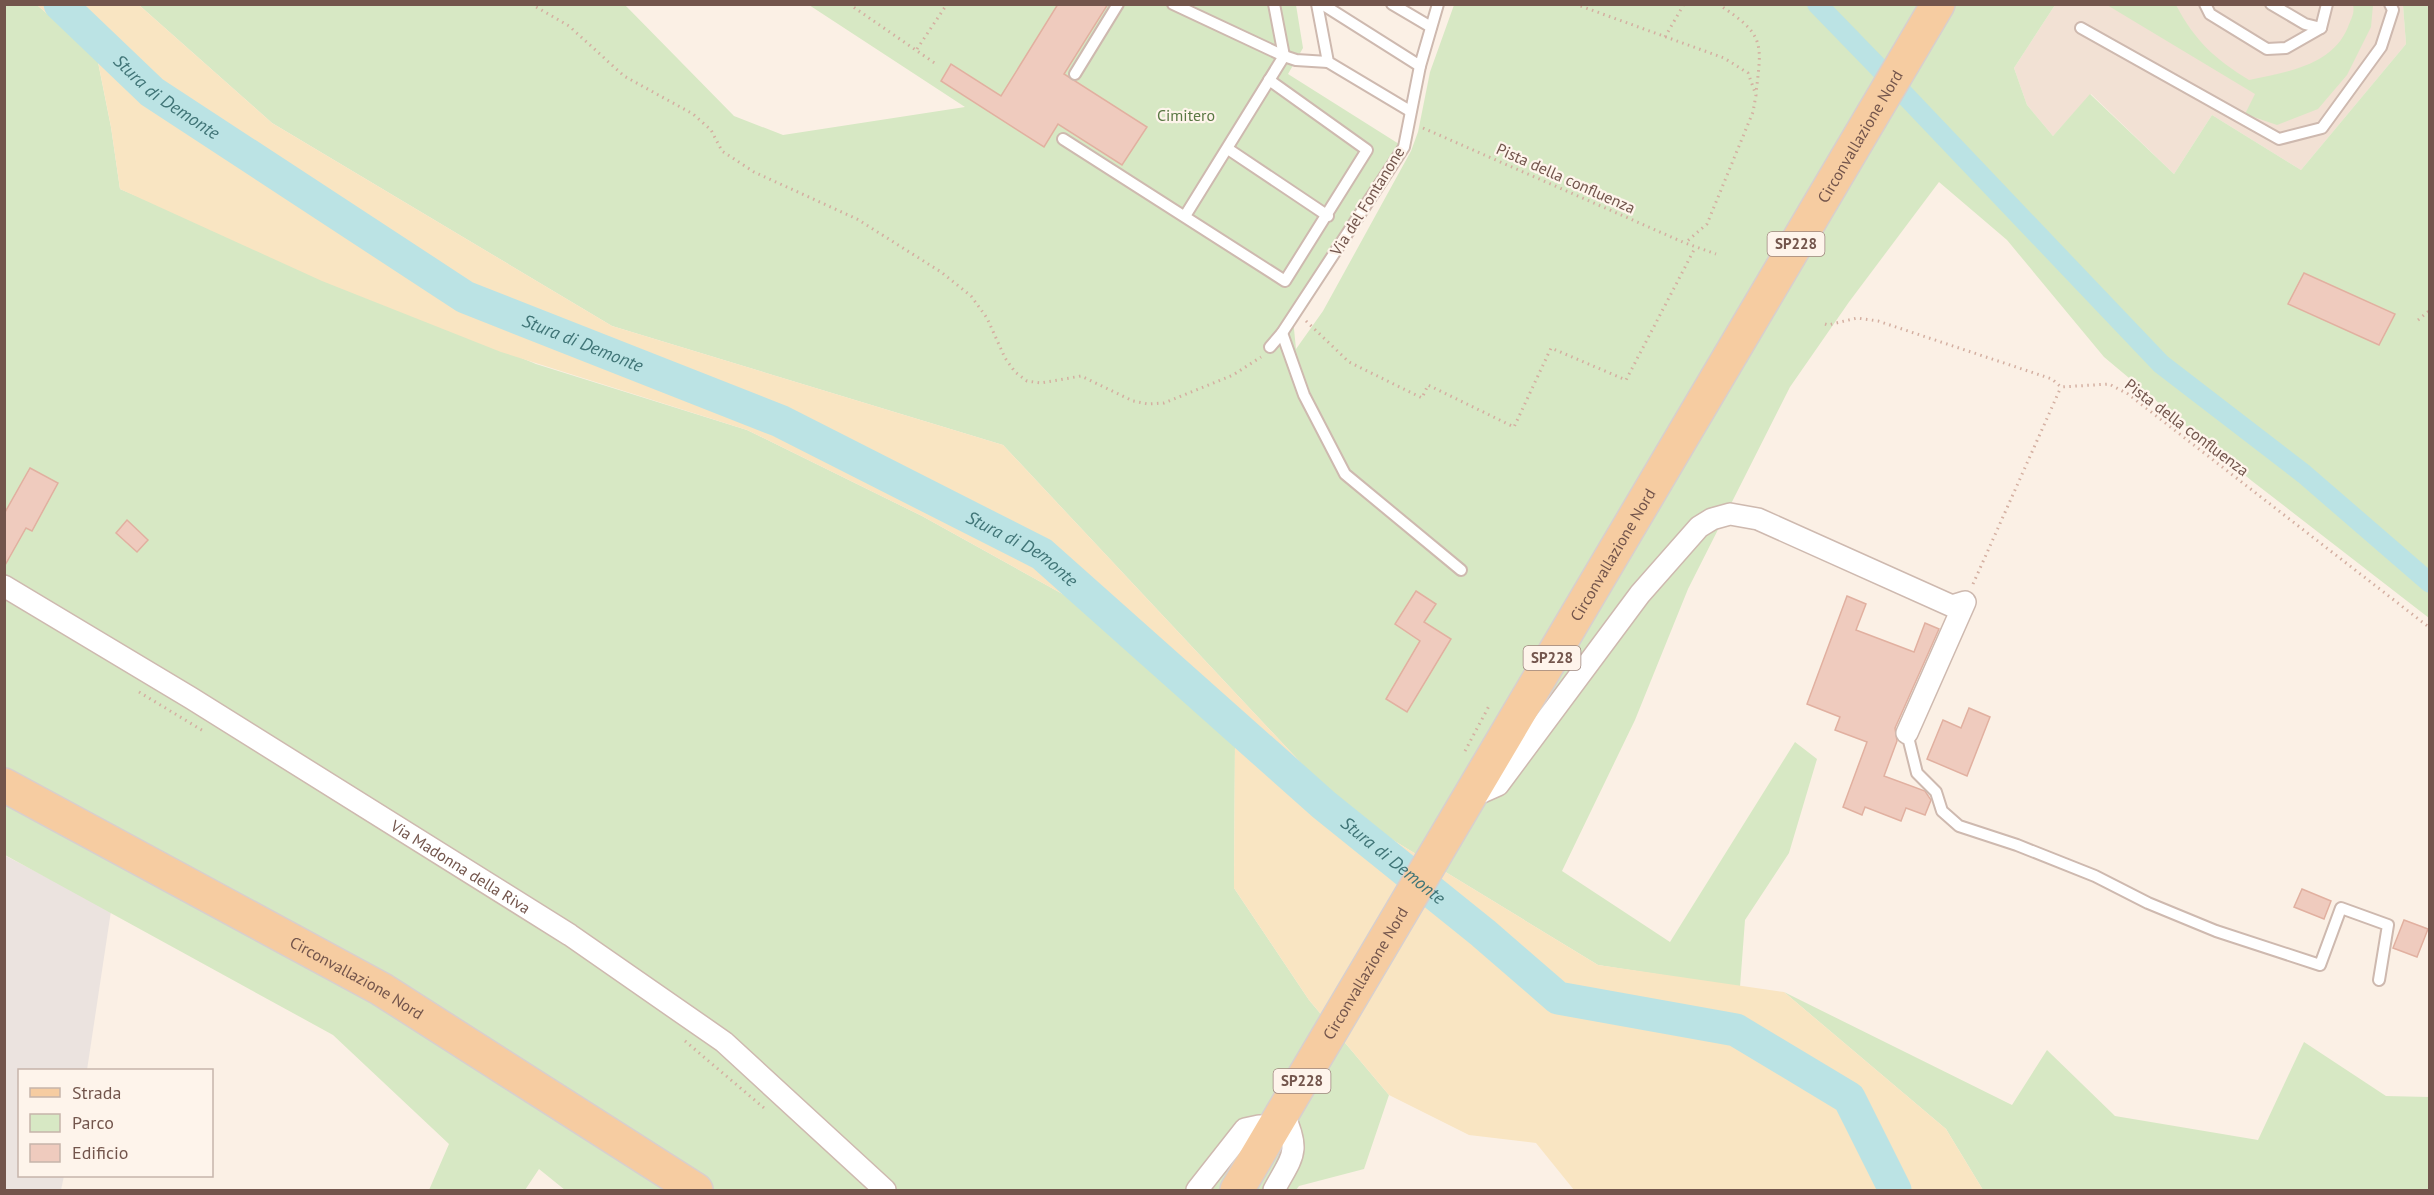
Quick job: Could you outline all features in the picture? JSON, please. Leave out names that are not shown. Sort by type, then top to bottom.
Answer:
[{"type":"main road","name":"Circonvallazione Nord","points":[[1240,1182],[1450,833],[1938,4]]},
{"type":"main road","name":"Circonvallazione Nord","points":[[4,785],[381,989],[696,1191]]},
{"type":"street","points":[[1471,797],[1498,785],[1640,594],[1699,527],[1712,519],[1730,514],[1758,519],[1952,606],[1965,602]]},
{"type":"street","name":"Via Madonna della Riva","points":[[4,586],[191,698],[570,935],[724,1042],[885,1191]]},
{"type":"street","points":[[1908,733],[1965,602]]},
{"type":"street","points":[[1197,1191],[1245,1129],[1279,1120],[1294,1136],[1294,1153],[1274,1191]]},
{"type":"lane","points":[[1075,74],[1118,4]]},
{"type":"lane","points":[[1185,216],[1284,56],[1274,4]]},
{"type":"lane","points":[[1317,4],[1328,62]]},
{"type":"lane","points":[[1322,4],[1420,66]]},
{"type":"lane","points":[[1392,4],[1431,27]]},
{"type":"lane","name":"Via del Fontanone","points":[[1270,347],[1282,333],[1404,147],[1420,66],[1438,4]]},
{"type":"lane","points":[[2205,4],[2210,14],[2267,49],[2286,48],[2321,27],[2327,4]]},
{"type":"lane","points":[[2271,4],[2305,24],[2321,27]]},
{"type":"lane","points":[[2081,28],[2279,139],[2322,128],[2381,47],[2393,10],[2390,4]]},
{"type":"lane","points":[[1179,6],[1284,56],[1296,60],[1328,62],[1409,116]]},
{"type":"lane","points":[[1063,139],[1285,281],[1328,216],[1367,150],[1269,80]]},
{"type":"lane","points":[[1228,149],[1328,216]]},
{"type":"lane","points":[[1282,333],[1304,395],[1345,474],[1461,570]]},
{"type":"lane","points":[[1908,733],[1917,773],[1936,792],[1942,811],[1959,826],[2017,845],[2095,876],[2148,903],[2216,931],[2320,965],[2341,908],[2388,925],[2379,980]]},
{"type":"path","points":[[531,4],[569,26],[624,76],[693,114],[711,130],[722,151],[754,172],[856,219],[941,272],[971,296],[987,318],[1005,358],[1015,372],[1027,381],[1041,383],[1081,376],[1133,401],[1148,404],[1164,403],[1247,368],[1270,347]]},
{"type":"path","points":[[849,4],[936,64]]},
{"type":"path","points":[[917,49],[946,4]]},
{"type":"path","points":[[1575,4],[1724,58],[1748,73],[1756,95]]},
{"type":"path","points":[[1665,37],[1684,4]]},
{"type":"path","points":[[1685,243],[1707,224],[1753,112],[1756,95],[1761,50],[1756,38],[1737,17],[1718,4]]},
{"type":"path","name":"Pista della confluenza","points":[[1409,116],[1695,248],[1716,254]]},
{"type":"path","points":[[1296,311],[1349,362],[1422,398],[1428,385],[1514,427],[1551,348],[1626,380],[1695,248]]},
{"type":"path","points":[[2418,320],[2430,310]]},
{"type":"path","points":[[1825,324],[1857,318],[1878,321],[2052,379],[2061,387],[1965,602]]},
{"type":"path","name":"Pista della confluenza","points":[[2061,387],[2109,384],[2128,394],[2430,628]]},
{"type":"path","points":[[137,690],[208,734]]},
{"type":"path","points":[[1467,747],[1489,706]]},
{"type":"path","points":[[680,1036],[768,1111]]},
{"type":"shaded area","points":[[2055,5],[2403,5],[2406,44],[2301,170],[2212,115],[2174,174],[2091,94],[2053,136],[2027,105],[2014,68]]},
{"type":"shaded area","points":[[4,855],[111,911],[87,1069],[18,1069],[18,1177],[64,1177],[61,1190],[5,1190]]},
{"type":"green space","points":[[4,5],[37,5],[97,57],[120,189],[536,364],[747,430],[922,516],[1068,597],[1235,743],[1234,888],[1309,1000],[1389,1095],[1364,1169],[1299,1186],[1296,1190],[565,1190],[539,1169],[525,1190],[429,1190],[449,1144],[333,1035],[5,855]]},
{"type":"green space","name":"Cimitero","points":[[139,5],[625,5],[734,116],[783,135],[965,107],[809,5],[1296,5],[1303,48],[1288,74],[1399,144],[1292,309],[1296,349],[1323,311],[1411,151],[1418,132],[1430,72],[1454,5],[2055,5],[2014,68],[2027,105],[2053,136],[2090,94],[2174,174],[2212,115],[2301,170],[2406,44],[2403,5],[2429,5],[2429,618],[2252,481],[2104,357],[2007,240],[1939,182],[1849,302],[1790,387],[1688,589],[1635,720],[1562,871],[1670,942],[1795,742],[1817,759],[1789,853],[1745,920],[1740,987],[1598,965],[1347,812],[1003,445],[612,326],[272,123]]},
{"type":"green space","points":[[2107,5],[2176,5],[2198,39],[2216,57],[2249,80],[2292,70],[2319,59],[2341,40],[2352,16],[2353,5],[2373,5],[2371,27],[2347,75],[2318,109],[2277,125],[2245,114],[2255,94]]},
{"type":"green space","points":[[1784,992],[2012,1105],[2047,1050],[2115,1116],[2258,1140],[2304,1042],[2386,1096],[2429,1097],[2429,1190],[1983,1190],[1946,1129]]},
{"type":"sand","points":[[37,5],[139,5],[272,123],[612,326],[1003,445],[1347,812],[1598,965],[1784,992],[1946,1129],[1983,1190],[1574,1190],[1536,1143],[1469,1135],[1389,1095],[1309,1000],[1234,888],[1235,743],[1068,597],[922,516],[747,430],[501,352],[322,281],[120,189],[97,57]]},
{"type":"building","points":[[1058,4],[1108,4],[1064,74],[1147,127],[1122,165],[1058,124],[1044,147],[941,81],[951,64],[1001,96]]},
{"type":"building","points":[[2304,273],[2395,314],[2379,345],[2288,304]]},
{"type":"building","points":[[30,468],[58,483],[32,531],[26,528],[4,567],[4,514]]},
{"type":"building","points":[[127,520],[148,540],[137,552],[116,533]]},
{"type":"building","points":[[1416,591],[1436,604],[1424,622],[1451,639],[1407,712],[1386,699],[1420,641],[1395,624]]},
{"type":"building","points":[[1847,596],[1866,604],[1856,630],[1914,652],[1925,623],[1939,629],[1895,728],[1897,741],[1884,776],[1925,791],[1931,800],[1925,815],[1906,808],[1901,821],[1865,807],[1862,815],[1843,807],[1867,742],[1835,730],[1840,717],[1807,704]]},
{"type":"building","points":[[1969,708],[1990,717],[1967,776],[1927,759],[1943,720],[1961,728]]},
{"type":"building","points":[[2302,889],[2331,901],[2324,919],[2294,907]]},
{"type":"building","points":[[2404,920],[2428,929],[2417,957],[2393,948]]},
{"type":"waterway","name":"Stura di Demonte","points":[[60,4],[152,92],[465,297],[780,421],[1042,554],[1324,805],[1483,933],[1558,998],[1736,1030],[1849,1098],[1895,1190]]},
{"type":"waterway","points":[[1817,4],[1881,70]]},
{"type":"waterway","points":[[1901,91],[2161,364],[2304,474],[2430,583]]}]
